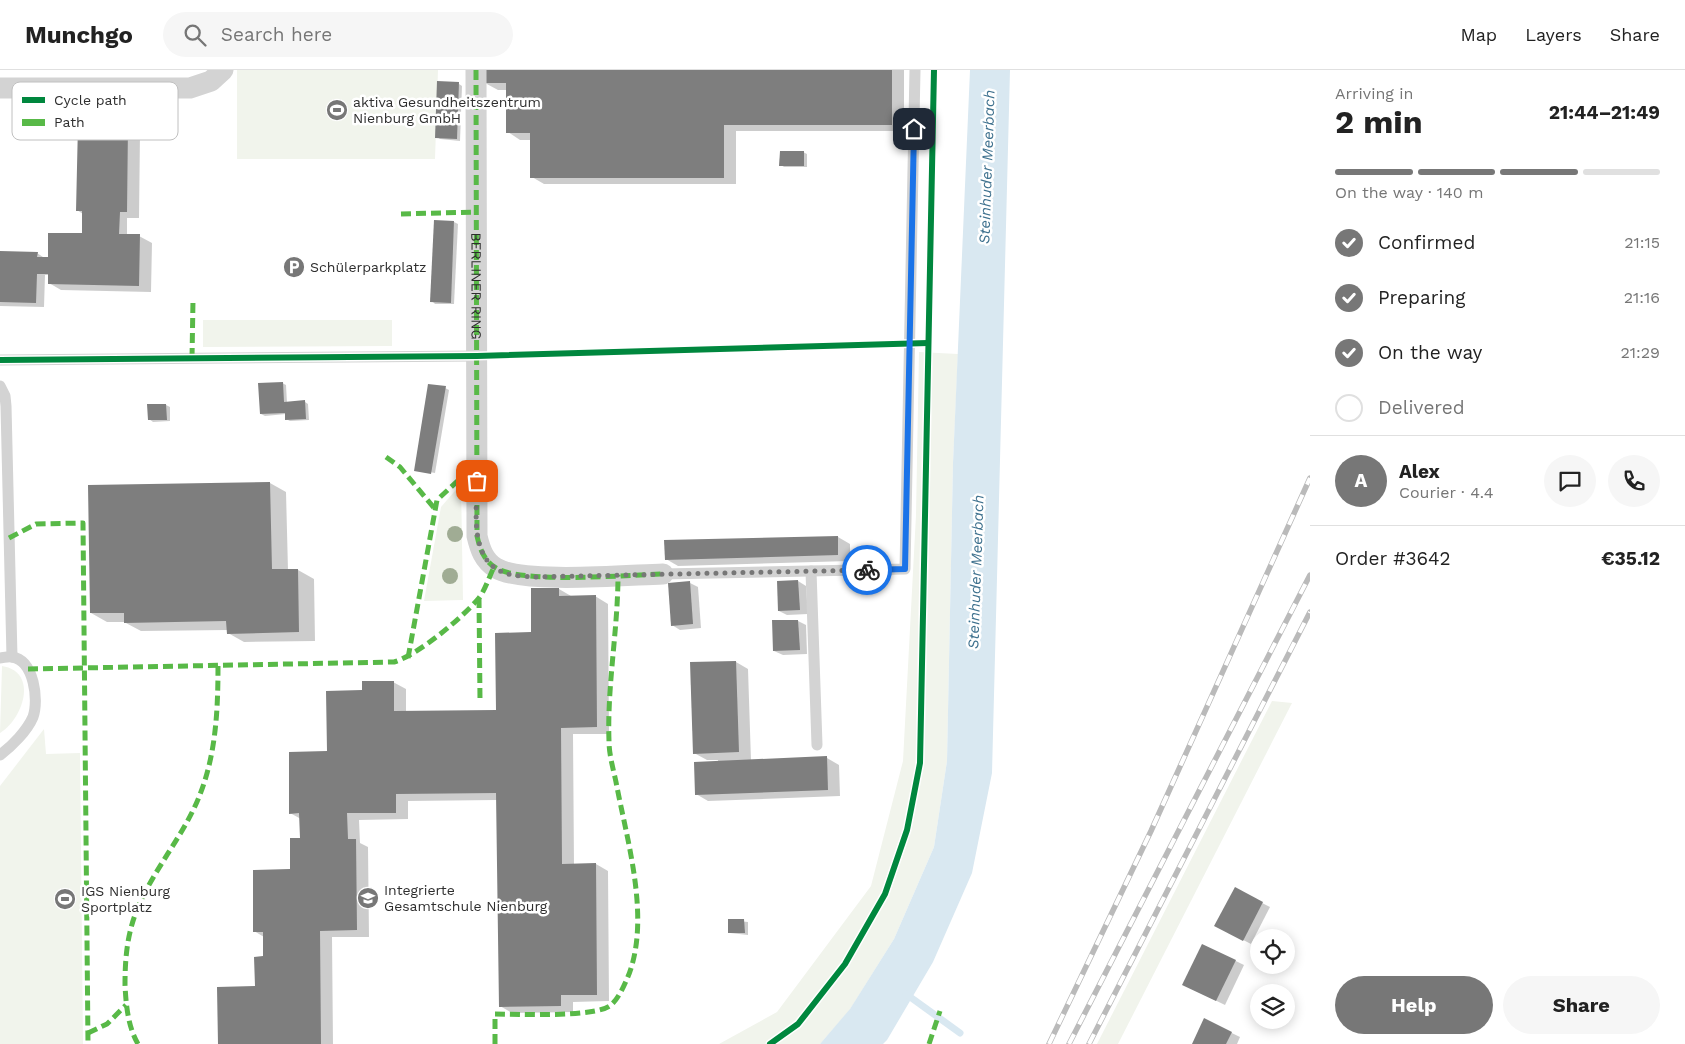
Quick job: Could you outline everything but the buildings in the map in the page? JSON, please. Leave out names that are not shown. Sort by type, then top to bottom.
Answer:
[{"type":"street","points":[[178,88],[190,88],[211,81],[223,70]]},
{"type":"street","name":"BERLINER RING","points":[[476,70],[477,536],[481,553],[494,568],[507,574],[531,577],[663,574]]},
{"type":"lane","points":[[663,574],[905,569],[916,70]]},
{"type":"lane","points":[[0,360],[477,356]]},
{"type":"lane","points":[[0,386],[5,396],[6,406],[6,657],[21,661],[28,669],[33,681],[35,699],[33,716],[20,736],[0,755]]},
{"type":"lane","points":[[811,571],[817,745]]},
{"type":"shaded area","name":"aktiva Gesundheitszentrum Nienburg GmbH","points":[[237,70],[438,70],[435,159],[237,159]]},
{"type":"shaded area","points":[[203,320],[392,320],[392,346],[203,347]]},
{"type":"shaded area","points":[[919,352],[958,354],[953,463],[947,761],[934,847],[894,939],[849,1011],[820,1044],[719,1044],[777,1012],[871,886],[903,761],[916,515]]},
{"type":"shaded area","points":[[461,484],[463,600],[424,601],[441,507]]},
{"type":"shaded area","points":[[2,666],[13,670],[21,677],[24,686],[20,707],[15,717],[0,733]]},
{"type":"shaded area","points":[[1272,701],[1292,703],[1118,1044],[1097,1044]]},
{"type":"shaded area","points":[[44,729],[46,754],[80,753],[83,1044],[0,1044],[0,786]]},
{"type":"water","name":"Steinhuder Meerbach","points":[[970,70],[1010,70],[992,773],[972,873],[933,962],[887,1040],[883,1044],[820,1044],[850,1009],[894,939],[934,847],[947,761],[953,463]]},
{"type":"waterway","points":[[906,994],[960,1033]]},
{"type":"railway","points":[[1049,1044],[1151,831],[1310,478]]},
{"type":"railway","points":[[1069,1044],[1310,575]]},
{"type":"railway","points":[[1089,1044],[1310,612]]},
{"type":"marked path","points":[[476,70],[477,536],[481,550],[488,562],[496,568],[509,573],[528,576],[576,577],[663,574]]},
{"type":"marked path","points":[[401,214],[476,212]]},
{"type":"marked path","points":[[192,358],[193,300]]},
{"type":"marked path","points":[[386,457],[400,467],[435,509]]},
{"type":"marked path","points":[[408,658],[437,500],[477,463]]},
{"type":"marked path","points":[[9,538],[36,524],[83,523],[88,1044]]},
{"type":"marked path","points":[[28,669],[394,662],[427,644],[462,616],[480,596],[494,567]]},
{"type":"marked path","points":[[495,1044],[495,1014],[574,1014],[603,1009],[611,1005],[624,986],[634,956],[637,932],[635,881],[609,746],[618,575]]},
{"type":"marked path","points":[[479,598],[480,700]]},
{"type":"marked path","points":[[138,1044],[128,1016],[126,1000],[125,985],[129,935],[144,894],[191,814],[205,781],[215,732],[218,666]]},
{"type":"marked path","points":[[88,1033],[107,1024],[126,1005]]},
{"type":"marked path","points":[[929,1044],[940,1011]]},
{"type":"cycle path","points":[[770,1044],[798,1024],[845,964],[885,894],[907,830],[920,763],[934,70]]},
{"type":"cycle path","points":[[0,360],[477,356],[928,343]]},
{"type":"way so far","points":[[477,481],[477,536],[481,553],[494,568],[507,574],[531,577],[867,570]]},
{"type":"place","name":"aktiva Gesundheitszentrum Nienburg GmbH","points":[[337,110]]},
{"type":"place","name":"Schülerparkplatz","points":[[294,267]]},
{"type":"place","name":"Integrierte Gesamtschule Nienburg","points":[[368,898]]},
{"type":"place","name":"IGS Nienburg Sportplatz","points":[[65,899]]},
{"type":"route","points":[[867,570],[905,569],[914,129]]}]
